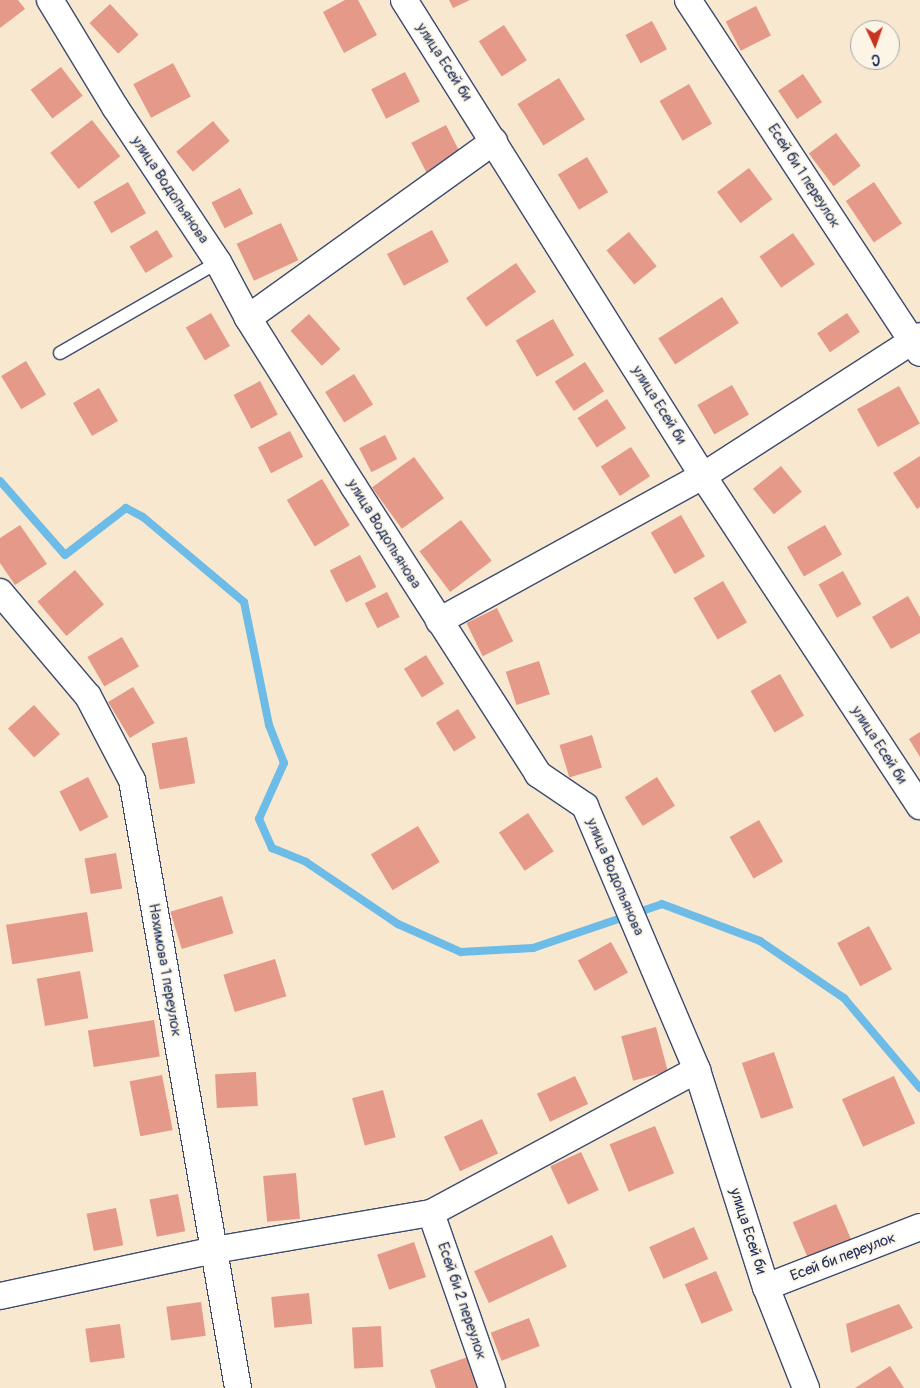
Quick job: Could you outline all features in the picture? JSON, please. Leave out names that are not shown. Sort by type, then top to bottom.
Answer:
[{"type":"street","name":"улица Водопьянова","points":[[50,0],[115,107],[218,262],[248,318],[538,774],[585,806],[697,1070]]},
{"type":"street","name":"улица Есей би","points":[[404,0],[702,476],[920,806]]},
{"type":"street","name":"Есей би 1 переулок","points":[[688,0],[918,343]]},
{"type":"street","points":[[248,318],[494,141]]},
{"type":"street","points":[[439,621],[702,476],[918,343]]},
{"type":"street","name":"Нахимова 1 переулок","points":[[0,592],[88,696],[132,780],[238,1388]]},
{"type":"street","name":"улица Есей би","points":[[697,1070],[766,1286],[806,1388]]},
{"type":"street","points":[[0,1296],[214,1250],[431,1213],[697,1070]]},
{"type":"street","name":"Есей би 2 переулок","points":[[431,1213],[492,1388]]},
{"type":"street","name":"Есей би переулок","points":[[766,1286],[920,1227]]},
{"type":"lane","points":[[60,353],[218,262]]},
{"type":"building","points":[[0,0],[18,0],[25,9],[0,28]]},
{"type":"building","points":[[345,0],[358,0],[377,35],[344,53],[323,12]]},
{"type":"building","points":[[449,0],[470,0],[453,8]]},
{"type":"building","points":[[110,4],[139,35],[118,54],[90,23]]},
{"type":"building","points":[[756,6],[771,35],[741,51],[726,21]]},
{"type":"building","points":[[652,21],[667,49],[641,63],[626,35]]},
{"type":"building","points":[[504,25],[527,60],[502,77],[479,41]]},
{"type":"building","points":[[173,63],[191,97],[151,118],[133,84]]},
{"type":"building","points":[[61,67],[83,96],[52,119],[31,90]]},
{"type":"building","points":[[405,72],[420,101],[386,119],[371,89]]},
{"type":"building","points":[[803,74],[822,102],[797,119],[778,91]]},
{"type":"building","points":[[559,78],[585,120],[543,146],[517,104]]},
{"type":"building","points":[[689,84],[712,124],[683,141],[660,101]]},
{"type":"building","points":[[92,120],[120,156],[79,189],[50,153]]},
{"type":"building","points":[[213,121],[230,141],[193,172],[176,152]]},
{"type":"building","points":[[446,125],[461,155],[427,173],[411,143]]},
{"type":"building","points":[[836,133],[861,166],[834,186],[809,153]]},
{"type":"building","points":[[587,157],[608,192],[579,210],[558,175]]},
{"type":"building","points":[[749,168],[772,199],[741,223],[717,192]]},
{"type":"building","points":[[128,182],[146,213],[111,233],[93,202]]},
{"type":"building","points":[[874,182],[902,223],[874,242],[846,201]]},
{"type":"building","points":[[240,188],[253,214],[225,228],[211,203]]},
{"type":"building","points":[[281,223],[298,260],[254,281],[237,244]]},
{"type":"building","points":[[157,230],[173,257],[146,273],[130,246]]},
{"type":"building","points":[[432,230],[449,262],[404,286],[387,254]]},
{"type":"building","points":[[629,232],[657,266],[634,284],[606,250]]},
{"type":"building","points":[[793,233],[815,264],[781,288],[759,257]]},
{"type":"building","points":[[516,263],[536,292],[486,327],[466,298]]},
{"type":"building","points":[[722,297],[739,323],[675,364],[658,338]]},
{"type":"building","points":[[211,313],[230,346],[205,360],[186,328]]},
{"type":"building","points":[[847,313],[860,332],[830,352],[817,333]]},
{"type":"building","points":[[309,314],[340,349],[322,366],[290,331]]},
{"type":"building","points":[[553,319],[574,355],[537,377],[516,340]]},
{"type":"building","points":[[26,361],[46,394],[21,409],[1,376]]},
{"type":"building","points":[[585,362],[604,391],[574,411],[555,382]]},
{"type":"building","points":[[354,374],[373,405],[344,423],[325,392]]},
{"type":"building","points":[[260,381],[278,415],[251,429],[234,395]]},
{"type":"building","points":[[732,385],[749,414],[714,434],[697,405]]},
{"type":"building","points":[[899,386],[920,424],[878,447],[857,409]]},
{"type":"building","points":[[99,388],[118,421],[92,436],[73,403]]},
{"type":"building","points":[[607,399],[626,428],[597,447],[578,418]]},
{"type":"building","points":[[290,431],[303,457],[271,473],[258,447]]},
{"type":"building","points":[[385,435],[397,459],[371,472],[359,448]]},
{"type":"building","points":[[631,447],[650,476],[620,496],[601,467]]},
{"type":"building","points":[[920,456],[920,507],[917,509],[893,473]]},
{"type":"building","points":[[414,457],[444,498],[402,529],[372,488]]},
{"type":"building","points":[[781,466],[802,492],[774,514],[753,489]]},
{"type":"building","points":[[322,479],[350,525],[315,546],[287,500]]},
{"type":"building","points":[[681,515],[705,557],[675,574],[651,532]]},
{"type":"building","points":[[461,520],[492,561],[450,592],[419,551]]},
{"type":"building","points":[[20,525],[47,564],[15,585],[0,563],[0,538]]},
{"type":"building","points":[[825,525],[842,554],[804,576],[787,547]]},
{"type":"building","points":[[360,555],[376,587],[346,603],[330,570]]},
{"type":"building","points":[[75,570],[104,604],[66,636],[37,601]]},
{"type":"building","points":[[843,571],[861,604],[837,618],[819,585]]},
{"type":"building","points":[[723,581],[747,623],[718,640],[694,598]]},
{"type":"building","points":[[387,592],[400,617],[377,628],[365,603]]},
{"type":"building","points":[[908,596],[920,617],[920,633],[891,649],[872,617]]},
{"type":"building","points":[[497,608],[513,641],[483,656],[466,623]]},
{"type":"building","points":[[122,637],[139,666],[104,686],[87,657]]},
{"type":"building","points":[[426,655],[444,684],[422,698],[404,669]]},
{"type":"building","points":[[539,661],[550,694],[517,705],[506,672]]},
{"type":"building","points":[[780,674],[804,716],[775,733],[751,691]]},
{"type":"building","points":[[133,687],[155,723],[130,738],[108,702]]},
{"type":"building","points":[[34,705],[60,734],[34,757],[8,728]]},
{"type":"building","points":[[458,709],[476,738],[454,752],[436,723]]},
{"type":"building","points":[[920,732],[920,757],[909,739]]},
{"type":"building","points":[[592,735],[602,768],[569,777],[559,745]]},
{"type":"building","points":[[187,737],[195,783],[160,790],[152,743]]},
{"type":"building","points":[[88,777],[108,817],[80,832],[59,792]]},
{"type":"building","points":[[657,777],[675,806],[643,826],[625,797]]},
{"type":"building","points":[[528,813],[554,851],[525,871],[499,833]]},
{"type":"building","points":[[759,820],[783,862],[754,879],[730,837]]},
{"type":"building","points":[[418,826],[440,862],[392,890],[371,854]]},
{"type":"building","points":[[116,853],[122,888],[91,894],[84,859]]},
{"type":"building","points":[[222,896],[233,933],[182,949],[170,912]]},
{"type":"building","points":[[87,912],[93,952],[12,964],[6,925]]},
{"type":"building","points":[[869,926],[892,969],[860,986],[837,943]]},
{"type":"building","points":[[611,942],[628,973],[595,991],[578,960]]},
{"type":"building","points":[[275,959],[286,996],[235,1012],[223,975]]},
{"type":"building","points":[[80,971],[88,1018],[45,1026],[37,979]]},
{"type":"building","points":[[154,1020],[160,1057],[94,1067],[88,1030]]},
{"type":"building","points":[[656,1027],[668,1071],[633,1081],[621,1036]]},
{"type":"building","points":[[774,1052],[793,1108],[761,1119],[742,1063]]},
{"type":"building","points":[[256,1072],[258,1106],[217,1108],[215,1074]]},
{"type":"building","points":[[162,1075],[173,1130],[140,1136],[130,1081]]},
{"type":"building","points":[[575,1076],[588,1104],[550,1122],[537,1094]]},
{"type":"building","points":[[894,1076],[915,1124],[863,1147],[842,1099]]},
{"type":"building","points":[[383,1090],[396,1137],[365,1146],[352,1098]]},
{"type":"building","points":[[482,1119],[498,1153],[460,1171],[444,1137]]},
{"type":"building","points":[[655,1126],[674,1173],[629,1192],[610,1144]]},
{"type":"building","points":[[581,1152],[599,1190],[568,1204],[550,1166]]},
{"type":"building","points":[[296,1173],[300,1219],[267,1222],[263,1176]]},
{"type":"building","points":[[178,1194],[185,1231],[157,1237],[150,1200]]},
{"type":"building","points":[[836,1204],[852,1241],[808,1259],[793,1222]]},
{"type":"building","points":[[116,1208],[123,1245],[94,1251],[87,1214]]},
{"type":"building","points":[[694,1227],[708,1259],[663,1279],[649,1247]]},
{"type":"building","points":[[552,1235],[567,1267],[489,1303],[474,1271]]},
{"type":"building","points":[[414,1242],[426,1277],[389,1290],[377,1255]]},
{"type":"building","points":[[716,1271],[733,1311],[702,1324],[685,1284]]},
{"type":"building","points":[[309,1293],[312,1324],[274,1328],[271,1297]]},
{"type":"building","points":[[201,1302],[206,1336],[171,1341],[166,1307]]},
{"type":"building","points":[[899,1304],[913,1328],[851,1353],[846,1324]]},
{"type":"building","points":[[529,1318],[540,1346],[501,1361],[491,1333]]},
{"type":"building","points":[[120,1324],[125,1358],[90,1363],[85,1329]]},
{"type":"building","points":[[381,1326],[383,1367],[354,1368],[352,1328]]},
{"type":"building","points":[[468,1357],[478,1388],[436,1388],[430,1370]]},
{"type":"building","points":[[890,1366],[904,1388],[855,1388]]},
{"type":"waterway","points":[[0,481],[65,555],[126,508],[143,517],[244,602],[269,725],[284,763],[259,819],[272,848],[306,862],[398,924],[461,952],[533,948],[662,904],[760,941],[844,998],[920,1088]]}]
